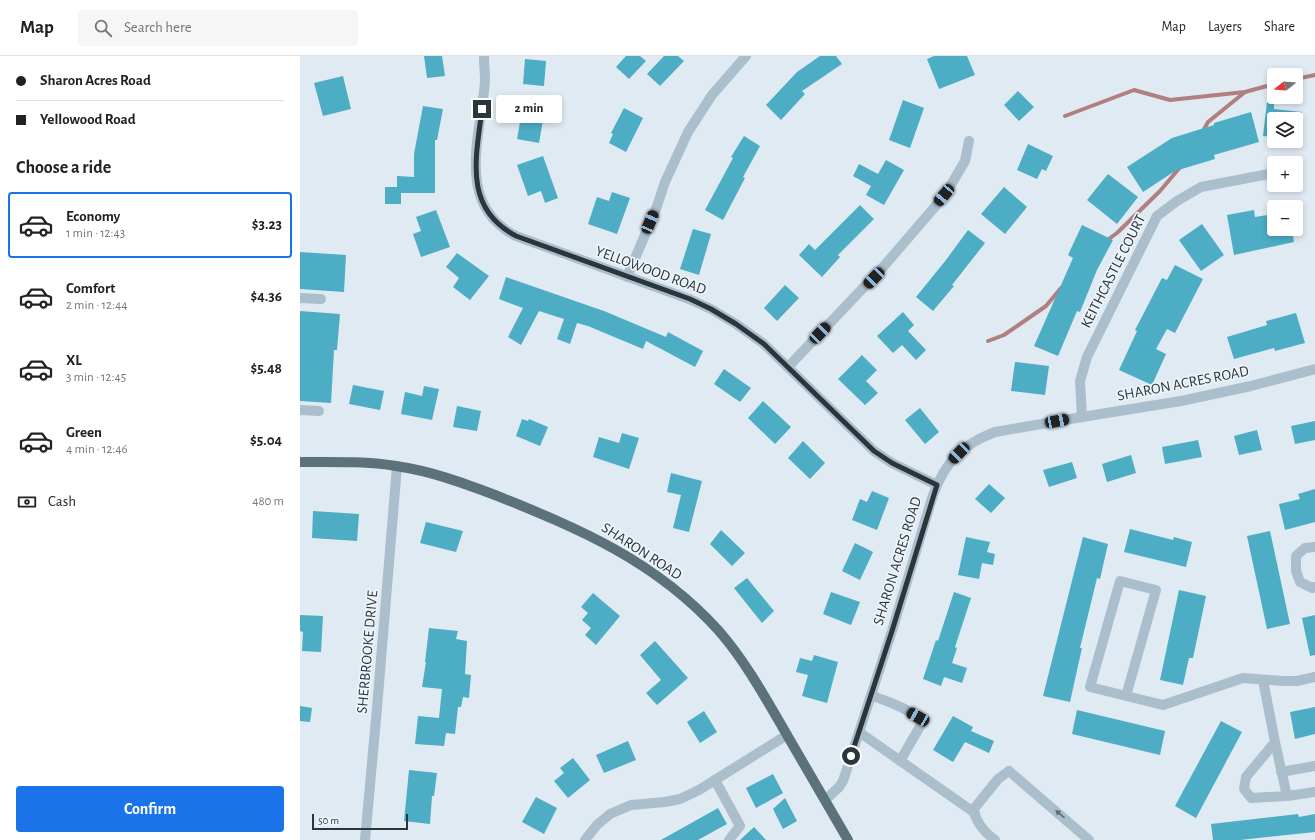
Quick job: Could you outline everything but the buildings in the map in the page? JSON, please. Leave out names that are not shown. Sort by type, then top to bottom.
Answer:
[{"type":"main road","name":"SHARON ROAD","points":[[300,462],[370,463],[397,466],[463,482],[527,507],[590,535],[655,573],[698,610],[728,641],[756,682],[848,840]]},
{"type":"street","name":"YELLOWOOD ROAD","points":[[484,56],[485,79],[475,168],[477,186],[482,202],[498,224],[516,236],[690,299],[711,309],[736,324],[758,340],[788,367],[874,451],[892,463],[937,485]]},
{"type":"street","points":[[628,277],[673,163],[688,132],[712,95],[746,56]]},
{"type":"street","points":[[788,367],[884,266],[944,195],[965,161],[969,141]]},
{"type":"street","name":"KEITHCASTLE COURT","points":[[1082,417],[1080,381],[1087,357],[1157,216],[1177,201],[1201,187],[1267,174]]},
{"type":"street","points":[[300,298],[321,298]]},
{"type":"street","name":"SHARON ACRES ROAD","points":[[825,800],[839,787],[843,781],[937,485],[941,475],[954,458],[970,445],[995,432],[1181,401],[1315,370]]},
{"type":"street","points":[[300,410],[319,411]]},
{"type":"street","name":"SHERBROOKE DRIVE","points":[[365,840],[397,466]]},
{"type":"street","points":[[1315,547],[1305,548],[1296,556],[1296,571],[1300,582],[1312,588],[1315,587]]},
{"type":"street","points":[[1126,696],[1156,590],[1120,581],[1090,687],[1126,696],[1163,705],[1243,678],[1297,681],[1315,677]]},
{"type":"street","points":[[1263,680],[1287,796]]},
{"type":"street","points":[[871,695],[918,717],[922,723],[900,761]]},
{"type":"street","points":[[859,732],[974,813]]},
{"type":"street","points":[[585,840],[597,825],[610,814],[626,806],[680,798],[700,790],[786,735]]},
{"type":"street","points":[[1275,742],[1246,777],[1244,789],[1251,798],[1287,796],[1315,792]]},
{"type":"street","points":[[1281,772],[1315,766]]},
{"type":"street","points":[[995,840],[987,834],[977,822],[973,810],[998,779],[1009,771],[1089,840]]},
{"type":"street","points":[[715,780],[740,826],[729,840]]},
{"type":"waterway","points":[[1303,78],[1315,75]]},
{"type":"waterway","points":[[1065,116],[1134,90],[1170,100],[1245,92],[1267,86]]},
{"type":"waterway","points":[[1202,133],[1208,122],[1245,92]]},
{"type":"waterway","points":[[1106,241],[1117,233],[1160,191],[1182,165]]},
{"type":"waterway","points":[[988,341],[1004,335],[1046,306],[1061,288]]},
{"type":"route","points":[[482,109],[475,168],[477,186],[482,202],[498,224],[511,234],[537,245],[690,299],[711,309],[736,324],[764,344],[874,451],[892,463],[937,485],[892,631],[851,756]]}]
